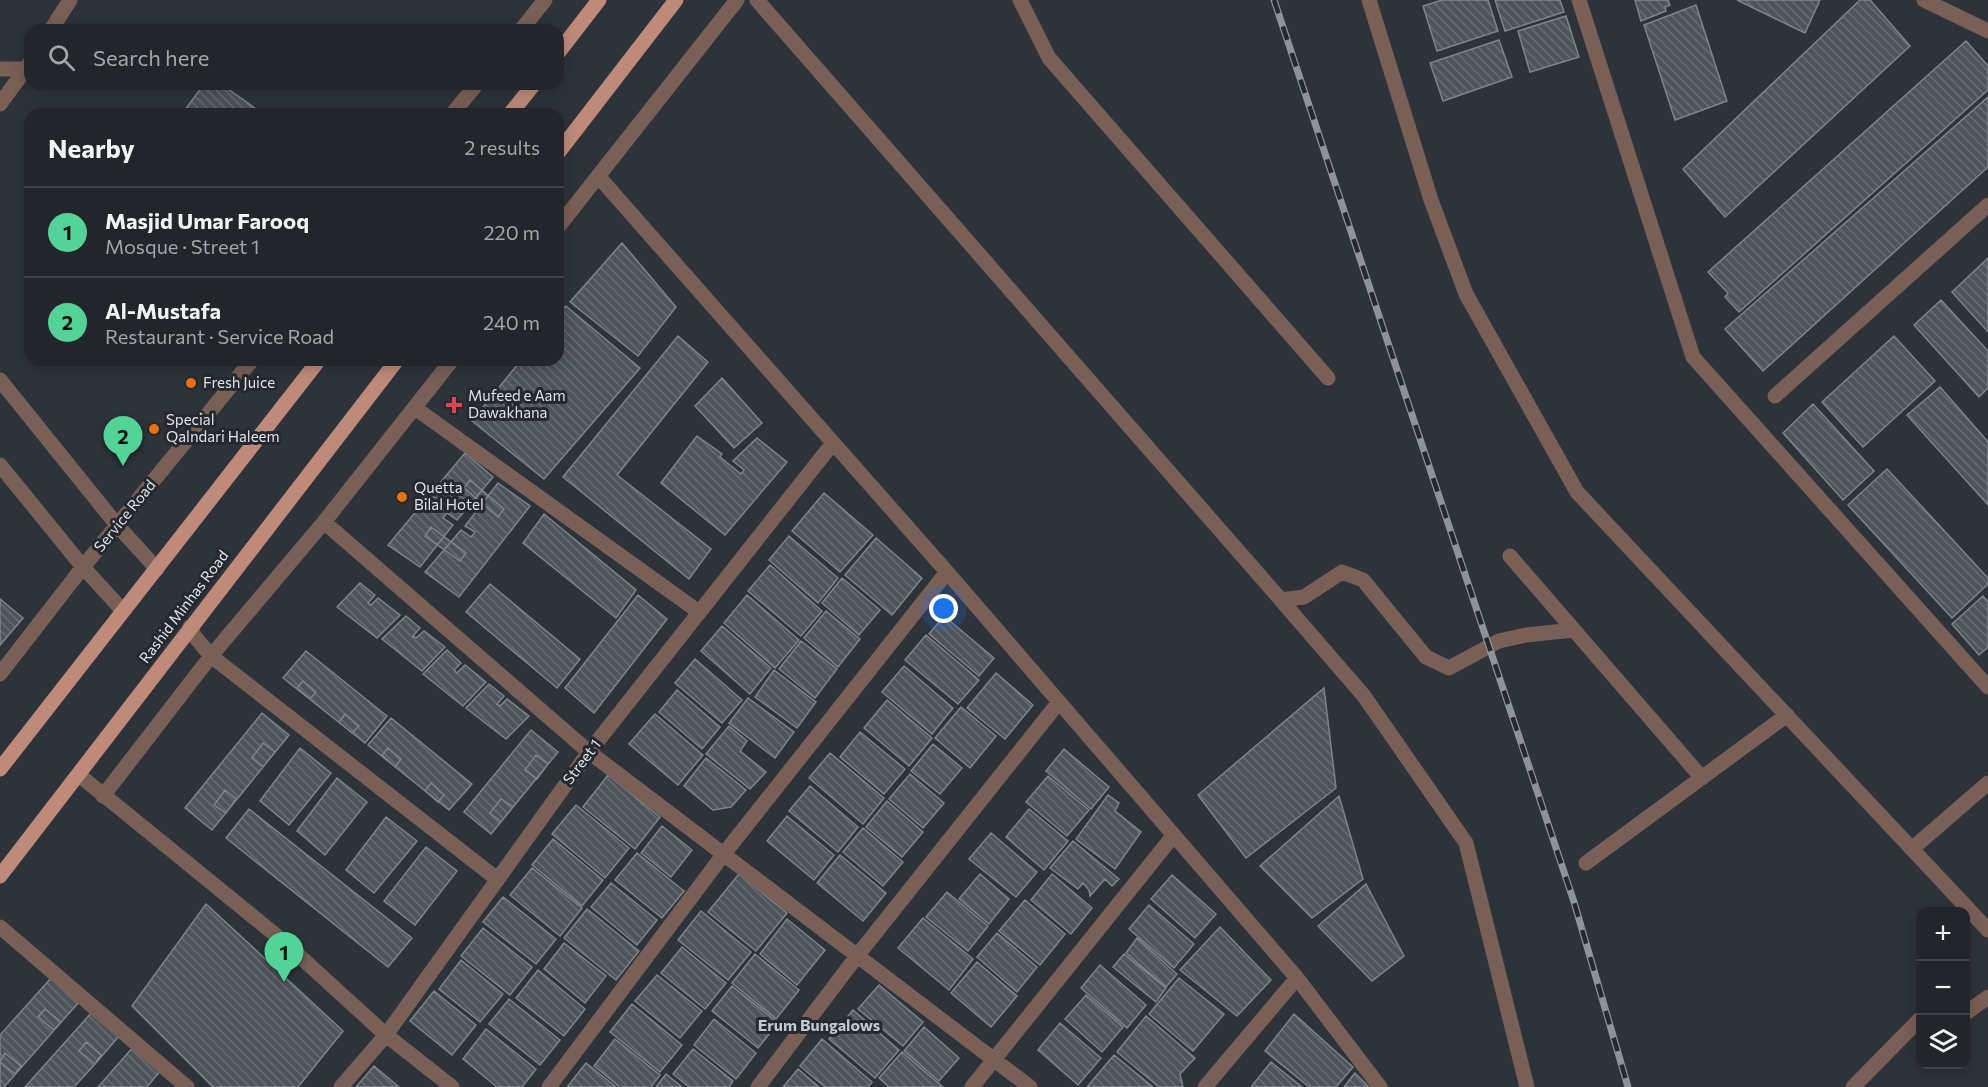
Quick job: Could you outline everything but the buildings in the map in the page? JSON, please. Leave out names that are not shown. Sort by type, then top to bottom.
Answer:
[{"type":"main road","points":[[564,45],[599,0]]},
{"type":"main road","points":[[564,145],[675,1]]},
{"type":"main road","points":[[515,108],[529,90]]},
{"type":"main road","points":[[0,769],[314,366]]},
{"type":"main road","name":"Rashid Minhas Road","points":[[0,876],[392,366]]},
{"type":"street","points":[[55,24],[70,0]]},
{"type":"street","points":[[526,24],[545,0]]},
{"type":"street","points":[[564,218],[736,0]]},
{"type":"street","points":[[757,0],[1364,696],[1466,843],[1527,1087]]},
{"type":"street","points":[[1020,0],[1049,58],[1328,378]]},
{"type":"street","points":[[1369,0],[1431,200],[1466,294],[1577,492],[1988,930]]},
{"type":"street","points":[[1579,0],[1693,357],[1988,687]]},
{"type":"street","points":[[1924,0],[1988,32]]},
{"type":"street","points":[[0,69],[24,66]]},
{"type":"street","points":[[0,105],[24,72]]},
{"type":"street","points":[[457,108],[472,90]]},
{"type":"street","points":[[598,176],[947,572],[1297,978],[1380,1087]]},
{"type":"street","points":[[1775,396],[1988,205]]},
{"type":"street","name":"Service Road","points":[[0,674],[83,567],[247,366]]},
{"type":"street","points":[[103,796],[211,656],[324,522],[447,366]]},
{"type":"street","points":[[0,380],[117,525],[157,569]]},
{"type":"street","points":[[415,408],[699,612]]},
{"type":"street","name":"Street 1","points":[[341,1087],[386,1035],[589,752],[833,443]]},
{"type":"street","points":[[0,465],[83,567],[123,611]]},
{"type":"street","points":[[324,522],[589,752],[1030,1087]]},
{"type":"street","points":[[1510,556],[1702,778]]},
{"type":"street","points":[[549,1087],[723,855],[947,572]]},
{"type":"street","points":[[1281,600],[1304,597],[1342,572],[1363,580],[1426,657],[1449,668],[1499,641],[1526,635],[1574,630]]},
{"type":"street","points":[[190,627],[211,656],[497,879]]},
{"type":"street","points":[[758,1087],[856,956],[1059,702]]},
{"type":"street","points":[[1586,862],[1787,715]]},
{"type":"street","points":[[79,775],[283,941],[386,1035],[452,1087]]},
{"type":"street","points":[[1913,848],[1988,783]]},
{"type":"street","points":[[972,1087],[1173,836]]},
{"type":"street","points":[[0,927],[187,1087]]},
{"type":"street","points":[[1205,1087],[1297,978]]},
{"type":"street","points":[[1970,1009],[1988,997]]},
{"type":"street","points":[[1853,1087],[1916,1023]]},
{"type":"railway","points":[[1274,0],[1574,902],[1628,1087]]},
{"type":"place","name":"Fresh Juice","points":[[191,383]]},
{"type":"place","name":"Mufeed e Aam Dawakhana","points":[[454,405]]},
{"type":"place","name":"Special Qalndari Haleem","points":[[154,429]]},
{"type":"place","name":"Al-Mustafa","points":[[123,466]]},
{"type":"place","name":"Quetta Bilal Hotel","points":[[402,497]]},
{"type":"place","name":"Masjid Umar Farooq","points":[[284,982]]},
{"type":"district","name":"Erum Bungalows","points":[[819,1025]]}]
